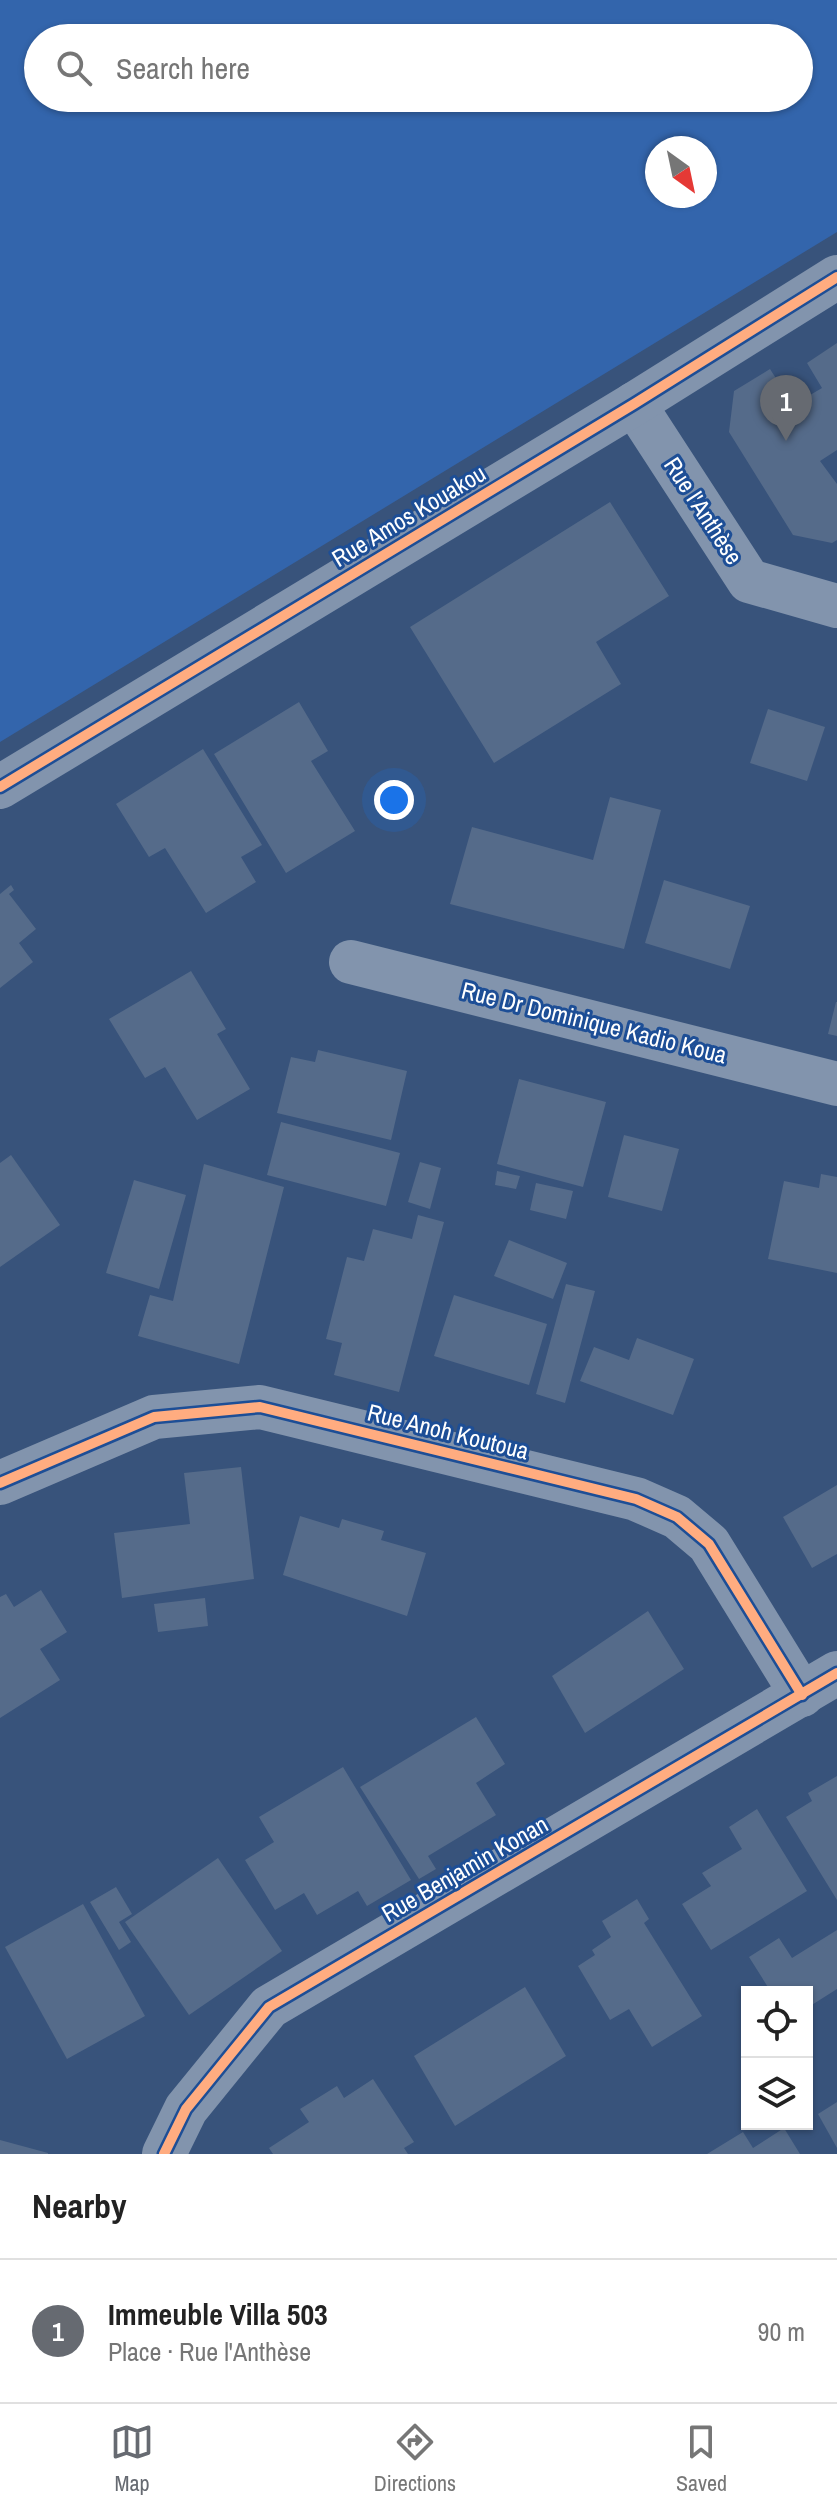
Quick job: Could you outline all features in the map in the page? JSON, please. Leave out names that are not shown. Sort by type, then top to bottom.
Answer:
[{"type":"street","name":"Rue Amos Kouakou","points":[[0,787],[634,404],[837,277]]},
{"type":"street","name":"Rue l'Anthèse","points":[[634,404],[749,581],[837,606]]},
{"type":"street","name":"Rue Dr Dominique Kadio Koua","points":[[351,962],[837,1084]]},
{"type":"street","name":"Rue Anoh Koutoua","points":[[0,1483],[154,1417],[260,1407],[636,1499],[677,1517],[709,1544],[820,1684]]},
{"type":"street","name":"Rue Benjamin Konan","points":[[164,2154],[186,2109],[269,2007],[820,1684]]},
{"type":"shaded area","points":[[0,0],[837,0],[837,232],[0,742]]},
{"type":"building","points":[[837,343],[837,450],[820,461],[837,484],[837,540],[832,543],[793,535],[729,432],[734,391],[770,369],[793,405],[822,388],[807,363]]},
{"type":"building","points":[[610,502],[669,596],[596,642],[621,684],[494,763],[410,627]]},
{"type":"building","points":[[299,702],[328,751],[311,761],[355,831],[286,873],[214,754]]},
{"type":"building","points":[[768,709],[825,727],[807,781],[750,763]]},
{"type":"building","points":[[203,749],[262,845],[241,857],[256,882],[206,913],[165,848],[149,857],[116,804]]},
{"type":"building","points":[[610,797],[661,810],[624,949],[450,904],[472,827],[593,860]]},
{"type":"building","points":[[664,880],[750,906],[730,969],[645,943]]},
{"type":"building","points":[[11,885],[14,890],[9,894],[36,929],[19,943],[33,962],[0,988],[0,894]]},
{"type":"building","points":[[191,971],[226,1029],[217,1034],[250,1089],[197,1120],[165,1067],[145,1078],[109,1019]]},
{"type":"building","points":[[837,1002],[837,1036],[828,1034]]},
{"type":"building","points":[[318,1050],[407,1071],[391,1140],[277,1113],[291,1057],[315,1062]]},
{"type":"building","points":[[519,1079],[606,1102],[583,1187],[497,1164]]},
{"type":"building","points":[[281,1122],[400,1153],[386,1206],[267,1175]]},
{"type":"building","points":[[624,1135],[679,1149],[662,1211],[608,1197]]},
{"type":"building","points":[[11,1155],[60,1225],[0,1267],[0,1163]]},
{"type":"building","points":[[420,1162],[441,1168],[430,1209],[408,1202]]},
{"type":"building","points":[[204,1164],[284,1187],[239,1364],[138,1336],[150,1295],[173,1301]]},
{"type":"building","points":[[497,1171],[520,1176],[516,1189],[495,1185]]},
{"type":"building","points":[[821,1174],[837,1177],[837,1273],[768,1259],[784,1181],[819,1188]]},
{"type":"building","points":[[134,1180],[186,1195],[159,1289],[106,1273]]},
{"type":"building","points":[[536,1183],[573,1191],[566,1219],[530,1210]]},
{"type":"building","points":[[418,1215],[444,1222],[399,1392],[334,1375],[342,1343],[326,1339],[347,1257],[364,1261],[373,1229],[412,1239]]},
{"type":"building","points":[[509,1240],[567,1263],[553,1299],[494,1276]]},
{"type":"building","points":[[566,1284],[595,1291],[565,1403],[536,1394]]},
{"type":"building","points":[[454,1295],[547,1324],[529,1385],[434,1356]]},
{"type":"building","points":[[637,1338],[694,1359],[673,1415],[580,1381],[594,1347],[629,1360]]},
{"type":"building","points":[[241,1467],[254,1579],[122,1598],[114,1533],[190,1524],[184,1473]]},
{"type":"building","points":[[837,1485],[837,1554],[812,1568],[783,1517]]},
{"type":"building","points":[[300,1516],[339,1528],[342,1519],[384,1531],[381,1540],[426,1553],[407,1616],[283,1575]]},
{"type":"building","points":[[41,1590],[67,1632],[40,1649],[60,1680],[0,1718],[0,1597],[6,1594],[14,1607]]},
{"type":"building","points":[[205,1598],[208,1626],[158,1632],[154,1604]]},
{"type":"building","points":[[648,1611],[684,1669],[585,1733],[552,1676]]},
{"type":"building","points":[[476,1717],[505,1764],[476,1783],[496,1815],[428,1856],[436,1869],[419,1879],[360,1787]]},
{"type":"building","points":[[343,1767],[411,1880],[367,1906],[358,1891],[317,1915],[304,1893],[275,1910],[245,1860],[274,1842],[259,1817]]},
{"type":"building","points":[[837,1776],[837,1900],[786,1817],[812,1801],[808,1793]]},
{"type":"building","points":[[757,1809],[807,1891],[711,1950],[682,1904],[711,1886],[702,1873],[742,1849],[729,1827]]},
{"type":"building","points":[[218,1858],[282,1951],[189,2015],[125,1922]]},
{"type":"building","points":[[116,1887],[132,1914],[119,1922],[131,1942],[119,1950],[90,1902]]},
{"type":"building","points":[[637,1899],[649,1919],[644,1923],[702,2016],[652,2047],[629,2009],[610,2020],[578,1966],[595,1955],[592,1950],[611,1937],[602,1921]]},
{"type":"building","points":[[83,1904],[145,2016],[67,2059],[5,1947]]},
{"type":"building","points":[[837,1930],[837,1989],[813,2004],[813,1986],[767,1986],[749,1957],[779,1938],[792,1958]]},
{"type":"building","points":[[525,1987],[566,2056],[455,2126],[414,2056]]},
{"type":"building","points":[[373,2079],[414,2142],[404,2148],[408,2154],[273,2154],[269,2148],[309,2122],[300,2109],[337,2086],[344,2098]]},
{"type":"building","points":[[837,2102],[837,2148],[818,2114]]},
{"type":"building","points":[[785,2130],[800,2154],[707,2154],[743,2132],[753,2148]]},
{"type":"building","points":[[0,2140],[48,2153],[48,2154],[0,2154]]},
{"type":"cycle path","points":[[0,787],[634,404],[837,277]]},
{"type":"cycle path","points":[[0,1483],[154,1417],[260,1407],[636,1499],[677,1517],[709,1544],[802,1695]]},
{"type":"cycle path","points":[[164,2154],[186,2109],[269,2007],[837,1673]]},
{"type":"place","name":"Immeuble Villa 503","points":[[786,441]]}]
